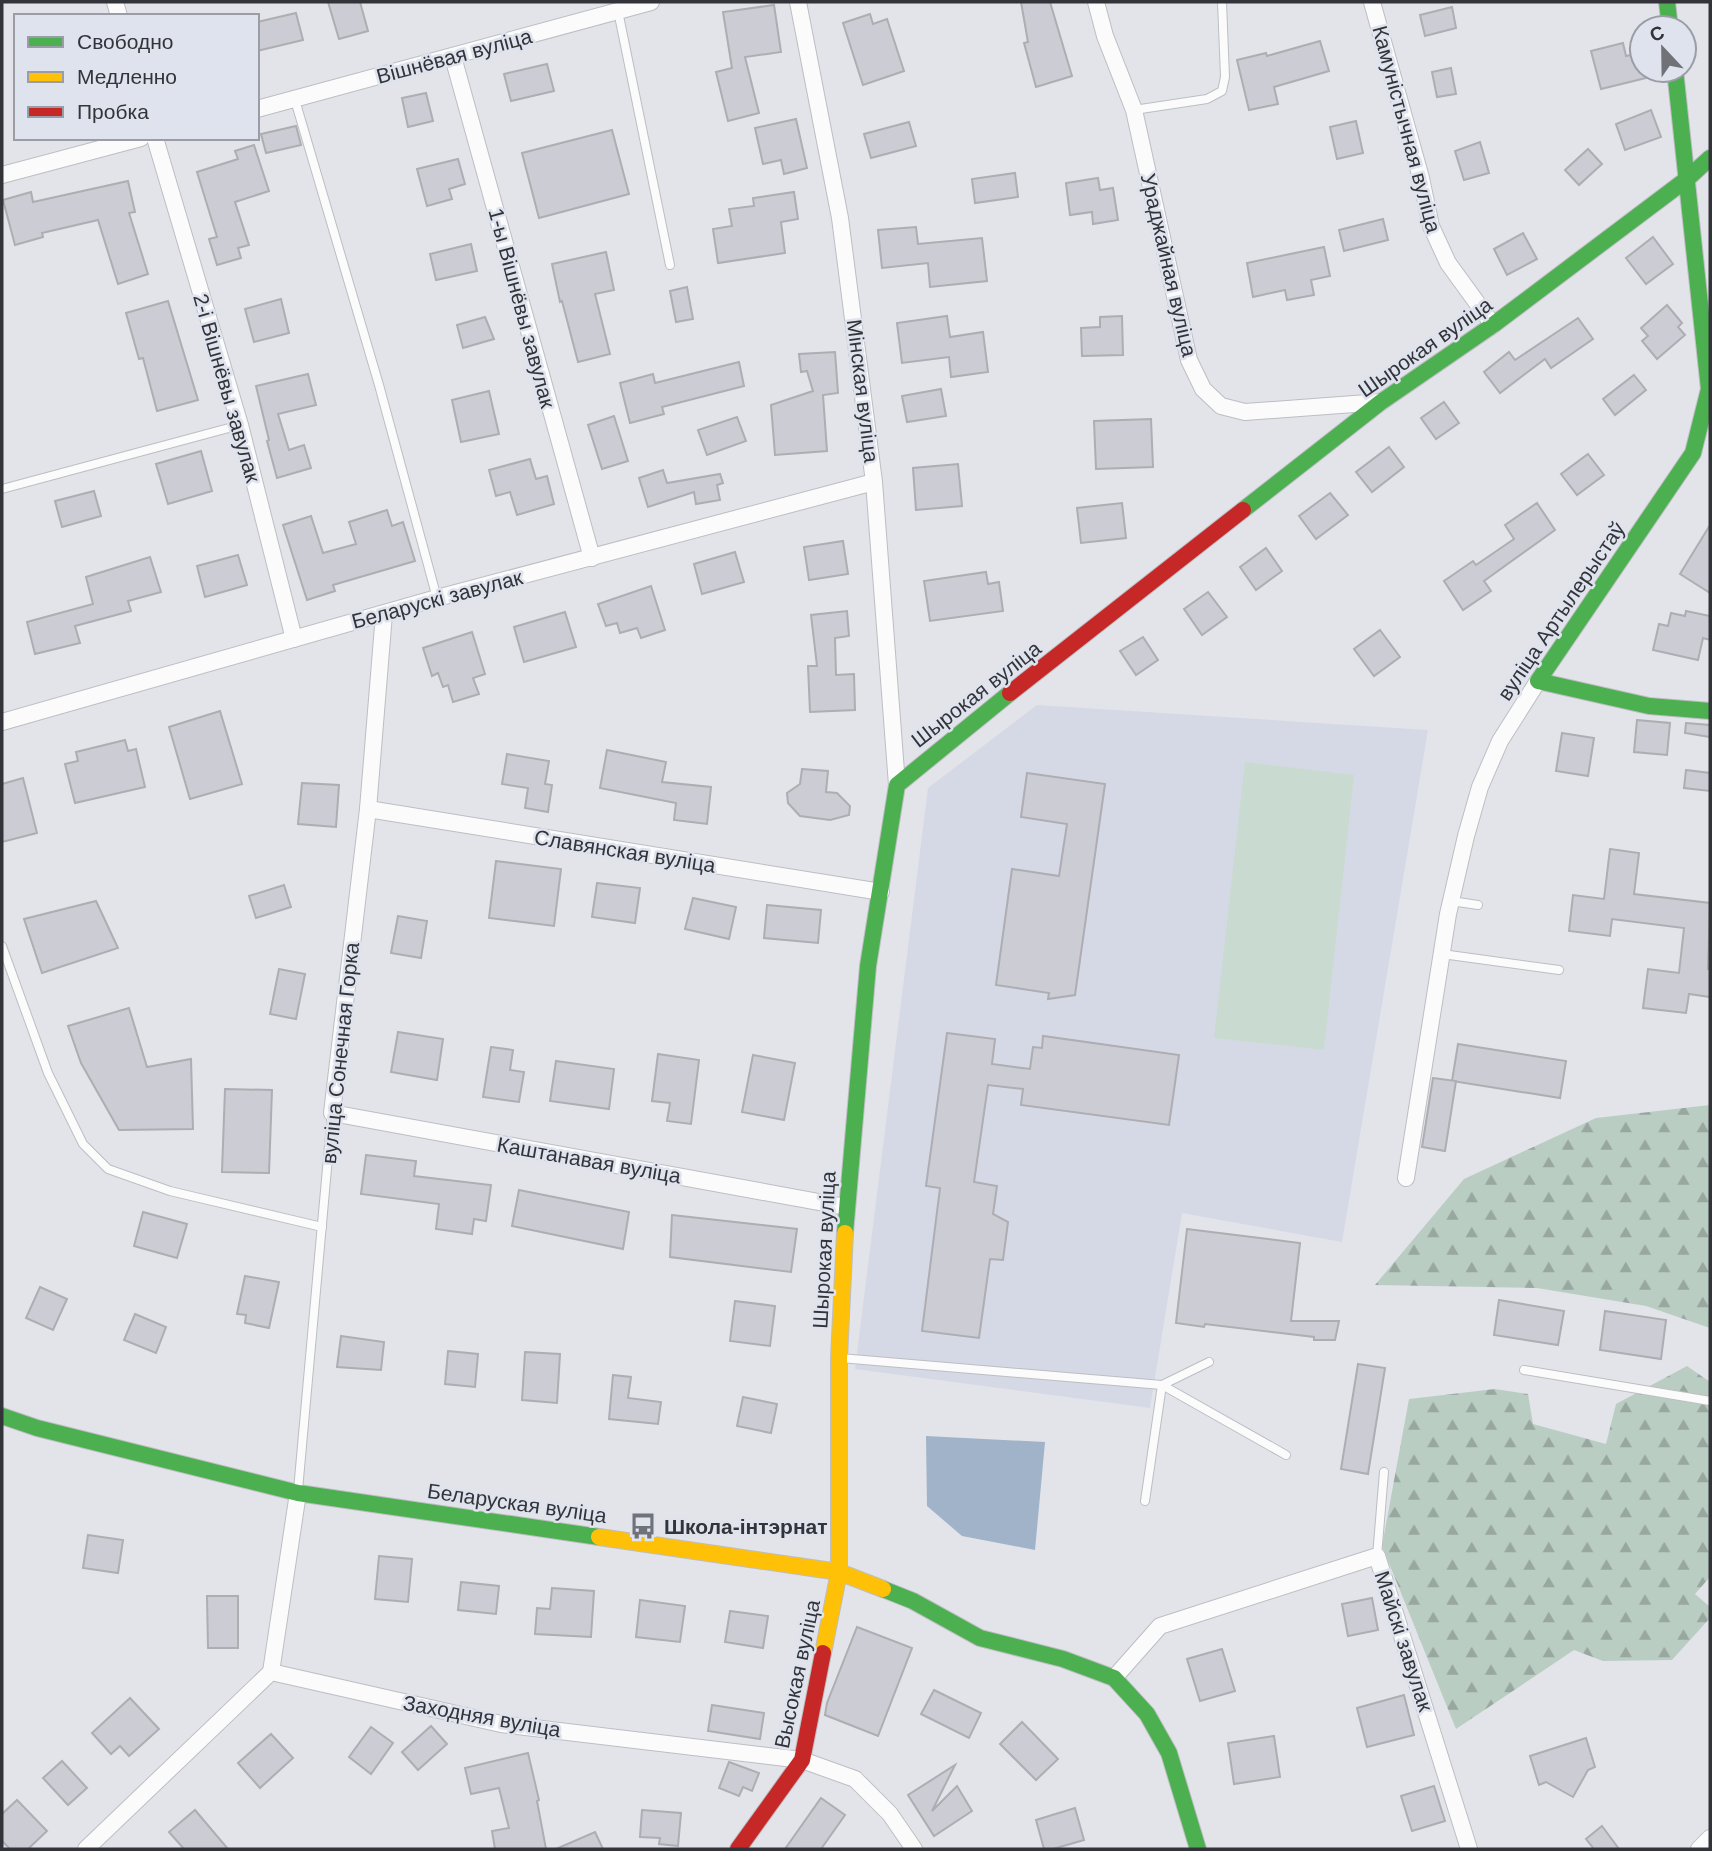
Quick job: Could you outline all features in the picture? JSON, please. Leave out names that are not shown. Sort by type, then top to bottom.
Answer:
[{"type":"street","name":"Вішнёвая вуліца","points":[[259,109],[651,2]]},
{"type":"street","name":"Мінская вуліца","points":[[798,2],[840,218],[874,482],[897,785]]},
{"type":"street","name":"Ураджайная вуліца","points":[[1096,2],[1105,36],[1134,110],[1189,360],[1203,389],[1221,406],[1245,412],[1381,402]]},
{"type":"street","name":"Камуністычная вуліца","points":[[1372,2],[1422,178],[1431,226],[1448,263],[1493,325]]},
{"type":"street","name":"1-ы Вішнёвы завулак","points":[[453,57],[592,558]]},
{"type":"street","name":"вуліца Артылерыстаў","points":[[1406,1178],[1451,901],[1480,787],[1500,741],[1538,681],[1693,453],[1701,425],[1709,389],[1677,84]]},
{"type":"street","points":[[2,176],[134,140]]},
{"type":"street","name":"2-і Вішнёвы завулак","points":[[156,140],[240,425],[294,639]]},
{"type":"street","name":"Шырокая вуліца","points":[[839,1572],[839,1358],[846,1207],[868,966],[897,785],[955,736],[1381,402],[1493,325],[1688,178],[1710,158]]},
{"type":"street","name":"Беларускі завулак","points":[[2,722],[438,598],[874,482]]},
{"type":"street","name":"вуліца Сонечная Горка","points":[[332,1113],[369,810],[384,614]]},
{"type":"street","points":[[1538,681],[1649,706],[1710,711]]},
{"type":"street","name":"Славянская вуліца","points":[[369,810],[881,892]]},
{"type":"street","name":"Каштанавая вуліца","points":[[332,1113],[846,1207]]},
{"type":"street","name":"Беларуская вуліца","points":[[2,1416],[37,1428],[298,1493],[839,1572],[913,1601],[980,1638],[1063,1659],[1114,1678],[1147,1714],[1169,1753],[1198,1849]]},
{"type":"street","points":[[86,1849],[271,1672],[298,1493]]},
{"type":"street","name":"Майскі завулак","points":[[1114,1678],[1160,1626],[1377,1556],[1469,1849]]},
{"type":"street","name":"Высокая вуліца","points":[[738,1849],[802,1760],[839,1572]]},
{"type":"street","name":"Заходняя вуліца","points":[[271,1672],[501,1724],[802,1760],[855,1780],[890,1814],[914,1849]]},
{"type":"street","points":[[1699,1849],[1710,1838]]},
{"type":"lane","points":[[1134,110],[1207,99],[1222,91],[1225,77],[1222,2]]},
{"type":"lane","points":[[618,11],[670,265]]},
{"type":"lane","points":[[295,100],[438,598]]},
{"type":"lane","points":[[2,489],[240,425]]},
{"type":"lane","points":[[1451,901],[1478,905]]},
{"type":"lane","points":[[2,946],[48,1073],[83,1144],[107,1169],[170,1191],[322,1227]]},
{"type":"lane","points":[[1442,954],[1559,970]]},
{"type":"lane","name":"вуліца Сонечная Горка","points":[[298,1493],[332,1113]]},
{"type":"lane","points":[[839,1358],[1162,1385],[1286,1455]]},
{"type":"lane","points":[[1162,1385],[1209,1362]]},
{"type":"lane","points":[[1524,1370],[1710,1401]]},
{"type":"lane","points":[[1145,1501],[1162,1385]]},
{"type":"lane","points":[[1377,1556],[1384,1472]]},
{"type":"shaded area","points":[[1037,705],[1428,730],[1342,1242],[1182,1213],[1150,1408],[855,1369],[928,788]]},
{"type":"green space","points":[[1245,762],[1354,775],[1324,1050],[1214,1038]]},
{"type":"green space","points":[[1710,1105],[1710,1328],[1646,1306],[1537,1288],[1375,1285],[1464,1179],[1596,1118]]},
{"type":"green space","points":[[1687,1366],[1710,1382],[1710,1577],[1695,1594],[1710,1607],[1710,1618],[1672,1660],[1603,1661],[1574,1650],[1456,1729],[1382,1546],[1409,1399],[1495,1389],[1528,1394],[1533,1424],[1606,1444],[1616,1404]]},
{"type":"water","points":[[926,1436],[1045,1442],[1035,1550],[962,1536],[927,1506]]},
{"type":"building","points":[[328,2],[360,2],[368,31],[339,39]]},
{"type":"building","points":[[1021,2],[1050,2],[1072,76],[1036,87],[1024,43],[1028,42]]},
{"type":"building","points":[[774,5],[781,52],[745,57],[759,113],[728,121],[716,72],[732,68],[723,12]]},
{"type":"building","points":[[1452,7],[1456,28],[1425,36],[1420,15]]},
{"type":"building","points":[[296,13],[303,40],[259,51],[259,22]]},
{"type":"building","points":[[870,14],[873,24],[887,19],[904,71],[863,85],[843,23]]},
{"type":"building","points":[[1320,41],[1329,71],[1274,87],[1278,104],[1249,110],[1237,60],[1266,53],[1267,56]]},
{"type":"building","points":[[1623,43],[1628,56],[1628,82],[1601,89],[1591,51]]},
{"type":"building","points":[[547,64],[554,91],[511,101],[504,74]]},
{"type":"building","points":[[1451,68],[1456,94],[1437,97],[1432,72]]},
{"type":"building","points":[[426,93],[433,121],[408,127],[402,98]]},
{"type":"building","points":[[1651,110],[1661,137],[1625,150],[1616,124]]},
{"type":"building","points":[[796,119],[807,168],[784,174],[781,160],[763,164],[755,128]]},
{"type":"building","points":[[1356,121],[1363,153],[1337,159],[1330,127]]},
{"type":"building","points":[[909,122],[916,146],[871,158],[864,134]]},
{"type":"building","points":[[296,126],[301,145],[266,153],[261,134]]},
{"type":"building","points":[[612,130],[629,194],[539,218],[522,153]]},
{"type":"building","points":[[1480,142],[1489,173],[1464,180],[1455,151]]},
{"type":"building","points":[[254,145],[269,191],[235,202],[249,245],[238,248],[241,258],[217,265],[209,239],[217,237],[197,172],[238,159],[235,151]]},
{"type":"building","points":[[1588,149],[1602,164],[1579,185],[1565,170]]},
{"type":"building","points":[[458,159],[465,184],[449,189],[452,199],[427,206],[417,169]]},
{"type":"building","points":[[1015,173],[1018,197],[975,203],[972,179]]},
{"type":"building","points":[[1098,178],[1100,190],[1113,188],[1118,220],[1093,224],[1092,212],[1070,215],[1066,183]]},
{"type":"building","points":[[128,181],[135,212],[129,213],[148,274],[118,284],[98,220],[42,233],[43,237],[15,245],[3,200],[31,192],[33,202]]},
{"type":"building","points":[[794,192],[798,219],[781,222],[785,253],[718,263],[713,229],[732,226],[729,209],[754,206],[753,198]]},
{"type":"building","points":[[1383,219],[1388,240],[1344,251],[1339,230]]},
{"type":"building","points":[[916,227],[918,244],[982,238],[987,281],[930,287],[928,263],[882,268],[878,230]]},
{"type":"building","points":[[1523,233],[1537,259],[1507,275],[1494,249]]},
{"type":"building","points":[[1653,237],[1673,264],[1646,284],[1626,258]]},
{"type":"building","points":[[471,244],[477,271],[436,280],[430,254]]},
{"type":"building","points":[[1324,247],[1330,276],[1311,280],[1314,295],[1287,300],[1285,290],[1253,297],[1247,263]]},
{"type":"building","points":[[606,252],[614,290],[595,294],[610,354],[578,362],[552,264]]},
{"type":"building","points":[[687,287],[693,319],[676,322],[670,291]]},
{"type":"building","points":[[281,299],[289,333],[254,342],[245,309]]},
{"type":"building","points":[[168,301],[198,400],[157,411],[143,358],[139,359],[126,313]]},
{"type":"building","points":[[1667,305],[1682,323],[1678,327],[1685,335],[1657,359],[1642,341],[1648,336],[1641,328]]},
{"type":"building","points":[[947,316],[950,337],[983,332],[988,372],[951,377],[949,357],[902,363],[897,323]]},
{"type":"building","points":[[1122,316],[1123,355],[1082,356],[1081,328],[1100,327],[1100,317]]},
{"type":"building","points":[[485,317],[494,339],[463,348],[457,325]]},
{"type":"building","points":[[1578,318],[1593,339],[1551,368],[1545,359],[1500,393],[1484,372],[1509,352],[1515,360]]},
{"type":"building","points":[[835,352],[838,393],[823,395],[827,451],[775,455],[771,405],[813,391],[807,371],[801,372],[799,354]]},
{"type":"building","points":[[739,362],[744,386],[662,407],[664,414],[630,423],[620,383],[653,374],[655,383]]},
{"type":"building","points":[[308,374],[316,405],[278,414],[289,450],[304,445],[311,468],[277,478],[256,386]]},
{"type":"building","points":[[1634,375],[1646,390],[1615,415],[1603,399]]},
{"type":"building","points":[[941,389],[946,416],[907,422],[902,396]]},
{"type":"building","points":[[489,391],[499,434],[461,442],[452,400]]},
{"type":"building","points":[[1444,402],[1459,423],[1436,439],[1421,418]]},
{"type":"building","points":[[614,416],[628,461],[602,469],[588,425]]},
{"type":"building","points":[[737,417],[746,441],[707,455],[698,430]]},
{"type":"building","points":[[1151,419],[1153,467],[1096,469],[1094,421]]},
{"type":"building","points":[[1389,447],[1404,467],[1372,492],[1356,472]]},
{"type":"building","points":[[201,451],[212,491],[168,504],[156,464]]},
{"type":"building","points":[[1588,454],[1604,475],[1577,495],[1561,474]]},
{"type":"building","points":[[530,459],[536,479],[547,476],[554,504],[517,515],[510,492],[496,496],[489,470]]},
{"type":"building","points":[[958,464],[962,506],[916,510],[913,468]]},
{"type":"building","points":[[663,470],[667,483],[720,474],[723,483],[717,485],[720,500],[696,504],[694,492],[648,507],[639,478]]},
{"type":"building","points":[[94,491],[101,516],[62,527],[55,501]]},
{"type":"building","points":[[1330,493],[1348,515],[1316,539],[1299,516]]},
{"type":"building","points":[[1122,503],[1126,538],[1081,543],[1077,508]]},
{"type":"building","points":[[1537,503],[1555,530],[1484,581],[1491,591],[1463,610],[1444,581],[1473,561],[1476,565],[1514,539],[1505,525]]},
{"type":"building","points":[[387,510],[392,526],[403,522],[415,561],[333,585],[335,591],[307,600],[283,525],[311,516],[323,553],[356,544],[349,522]]},
{"type":"building","points":[[1710,525],[1710,593],[1680,574]]},
{"type":"building","points":[[843,541],[848,574],[809,580],[804,547]]},
{"type":"building","points":[[1266,548],[1282,571],[1256,590],[1240,567]]},
{"type":"building","points":[[735,552],[744,582],[702,594],[694,564]]},
{"type":"building","points":[[238,555],[247,585],[205,597],[197,566]]},
{"type":"building","points":[[150,557],[161,592],[128,601],[131,611],[75,626],[80,643],[35,654],[27,622],[93,604],[86,577]]},
{"type":"building","points":[[986,572],[988,584],[999,582],[1003,611],[930,621],[924,581]]},
{"type":"building","points":[[651,586],[665,630],[641,638],[637,628],[620,633],[617,623],[606,626],[598,604]]},
{"type":"building","points":[[1208,592],[1227,617],[1202,635],[1184,609]]},
{"type":"building","points":[[847,611],[849,636],[835,638],[836,675],[854,674],[855,710],[810,712],[808,666],[817,666],[811,615]]},
{"type":"building","points":[[1686,611],[1710,616],[1710,640],[1703,638],[1698,660],[1653,650],[1659,624],[1668,626],[1671,613],[1685,616]]},
{"type":"building","points":[[565,612],[576,647],[524,662],[514,627]]},
{"type":"building","points":[[1380,630],[1400,657],[1374,676],[1354,649]]},
{"type":"building","points":[[472,632],[485,674],[473,678],[479,694],[453,702],[448,685],[443,687],[438,673],[432,676],[423,648]]},
{"type":"building","points":[[1143,637],[1158,660],[1136,675],[1120,651]]},
{"type":"building","points":[[220,711],[242,784],[190,799],[169,727]]},
{"type":"building","points":[[1637,720],[1670,723],[1667,755],[1634,752]]},
{"type":"building","points":[[1686,723],[1710,725],[1710,737],[1685,733]]},
{"type":"building","points":[[1562,733],[1594,738],[1588,776],[1556,771]]},
{"type":"building","points":[[125,740],[128,751],[136,749],[145,787],[75,803],[65,764],[78,761],[76,752]]},
{"type":"building","points":[[607,750],[666,762],[662,782],[711,787],[707,824],[674,820],[676,803],[600,788]]},
{"type":"building","points":[[507,754],[549,761],[545,784],[552,785],[548,812],[525,808],[528,788],[502,784]]},
{"type":"building","points":[[802,769],[828,771],[826,792],[837,793],[850,806],[849,815],[830,820],[800,816],[788,803],[787,793],[800,784]]},
{"type":"building","points":[[1686,770],[1710,773],[1710,791],[1684,788]]},
{"type":"building","points":[[1027,773],[1105,784],[1075,995],[1048,999],[1049,993],[996,985],[1012,869],[1059,876],[1067,824],[1021,817]]},
{"type":"building","points":[[23,778],[37,833],[2,842],[2,784]]},
{"type":"building","points":[[302,783],[339,785],[336,827],[298,824]]},
{"type":"building","points":[[1610,849],[1639,853],[1634,894],[1710,903],[1710,997],[1689,994],[1686,1013],[1643,1008],[1648,969],[1679,973],[1684,928],[1612,919],[1610,936],[1569,931],[1573,895],[1604,899]]},
{"type":"building","points":[[496,861],[561,869],[554,926],[489,918]]},
{"type":"building","points":[[597,883],[640,888],[635,923],[592,917]]},
{"type":"building","points":[[284,885],[291,907],[256,918],[249,896]]},
{"type":"building","points":[[693,898],[736,907],[729,939],[685,929]]},
{"type":"building","points":[[96,901],[118,948],[42,973],[24,919]]},
{"type":"building","points":[[767,905],[821,910],[818,943],[764,938]]},
{"type":"building","points":[[398,916],[427,921],[421,958],[391,953]]},
{"type":"building","points":[[279,969],[305,974],[296,1019],[270,1014]]},
{"type":"building","points":[[129,1008],[147,1067],[191,1059],[193,1129],[119,1130],[81,1063],[68,1026]]},
{"type":"building","points":[[398,1032],[443,1039],[437,1080],[391,1072]]},
{"type":"building","points":[[947,1033],[995,1039],[992,1064],[1030,1069],[1033,1047],[1042,1048],[1043,1036],[1179,1055],[1169,1125],[1021,1105],[1023,1089],[988,1085],[974,1182],[997,1186],[993,1214],[1008,1222],[1003,1260],[990,1259],[979,1338],[922,1331],[940,1188],[926,1186]]},
{"type":"building","points":[[1458,1044],[1566,1061],[1560,1098],[1452,1081]]},
{"type":"building","points":[[491,1047],[513,1050],[510,1070],[524,1072],[519,1102],[483,1097]]},
{"type":"building","points":[[658,1054],[699,1060],[691,1124],[667,1121],[670,1103],[652,1101]]},
{"type":"building","points":[[753,1055],[795,1063],[784,1120],[742,1112]]},
{"type":"building","points":[[556,1061],[614,1069],[609,1109],[550,1101]]},
{"type":"building","points":[[1433,1078],[1456,1081],[1445,1151],[1422,1147]]},
{"type":"building","points":[[225,1089],[272,1090],[269,1173],[222,1172]]},
{"type":"building","points":[[366,1155],[416,1161],[414,1176],[491,1185],[486,1221],[474,1219],[472,1234],[436,1229],[439,1204],[361,1194]]},
{"type":"building","points":[[519,1190],[629,1212],[623,1249],[512,1226]]},
{"type":"building","points":[[143,1212],[187,1224],[177,1258],[134,1246]]},
{"type":"building","points":[[672,1215],[797,1229],[791,1272],[670,1257]]},
{"type":"building","points":[[1187,1229],[1300,1243],[1291,1321],[1339,1321],[1335,1340],[1314,1340],[1314,1337],[1176,1323]]},
{"type":"building","points":[[245,1276],[279,1282],[269,1328],[245,1323],[246,1315],[237,1314]]},
{"type":"building","points":[[40,1287],[67,1299],[53,1330],[26,1318]]},
{"type":"building","points":[[1499,1300],[1564,1311],[1558,1345],[1494,1335]]},
{"type":"building","points":[[735,1301],[775,1306],[770,1346],[730,1341]]},
{"type":"building","points":[[1605,1311],[1666,1320],[1661,1359],[1600,1350]]},
{"type":"building","points":[[135,1314],[166,1327],[156,1353],[124,1340]]},
{"type":"building","points":[[341,1336],[384,1342],[381,1370],[337,1367]]},
{"type":"building","points":[[448,1351],[478,1354],[475,1387],[445,1384]]},
{"type":"building","points":[[525,1352],[560,1354],[557,1403],[522,1400]]},
{"type":"building","points":[[1358,1364],[1385,1368],[1368,1474],[1341,1469]]},
{"type":"building","points":[[613,1375],[631,1377],[628,1398],[661,1402],[658,1424],[609,1419]]},
{"type":"building","points":[[743,1397],[777,1404],[771,1433],[737,1426]]},
{"type":"building","points":[[88,1535],[123,1540],[118,1573],[83,1568]]},
{"type":"building","points":[[379,1556],[412,1559],[408,1602],[375,1599]]},
{"type":"building","points":[[461,1582],[499,1586],[496,1614],[458,1610]]},
{"type":"building","points":[[552,1588],[594,1591],[591,1637],[535,1634],[537,1608],[550,1609]]},
{"type":"building","points":[[207,1596],[238,1596],[238,1648],[208,1648]]},
{"type":"building","points":[[1372,1598],[1378,1630],[1348,1636],[1342,1604]]},
{"type":"building","points":[[640,1600],[685,1606],[680,1642],[636,1637]]},
{"type":"building","points":[[730,1611],[768,1616],[763,1648],[725,1642]]},
{"type":"building","points":[[857,1627],[912,1648],[878,1736],[825,1715],[827,1703]]},
{"type":"building","points":[[1222,1649],[1235,1691],[1200,1701],[1187,1659]]},
{"type":"building","points":[[934,1690],[981,1713],[969,1738],[921,1714]]},
{"type":"building","points":[[1404,1695],[1414,1735],[1367,1747],[1357,1708]]},
{"type":"building","points":[[130,1698],[159,1729],[129,1756],[120,1746],[111,1754],[92,1733]]},
{"type":"building","points":[[712,1705],[764,1713],[760,1739],[708,1731]]},
{"type":"building","points":[[1022,1722],[1058,1759],[1036,1780],[1000,1744]]},
{"type":"building","points":[[431,1726],[447,1744],[418,1770],[402,1752]]},
{"type":"building","points":[[371,1727],[393,1743],[371,1774],[349,1757]]},
{"type":"building","points":[[271,1734],[293,1758],[260,1788],[238,1763]]},
{"type":"building","points":[[1274,1736],[1280,1777],[1234,1784],[1228,1743]]},
{"type":"building","points":[[1586,1738],[1595,1767],[1588,1770],[1573,1797],[1546,1782],[1539,1785],[1530,1756]]},
{"type":"building","points":[[528,1753],[539,1800],[537,1801],[546,1849],[495,1849],[492,1831],[509,1828],[499,1788],[471,1794],[465,1768]]},
{"type":"building","points":[[62,1761],[87,1788],[68,1805],[43,1778]]},
{"type":"building","points":[[729,1762],[759,1773],[752,1791],[743,1787],[739,1796],[719,1788]]},
{"type":"building","points":[[955,1765],[932,1811],[957,1786],[972,1811],[934,1836],[908,1795]]},
{"type":"building","points":[[1434,1786],[1445,1821],[1412,1831],[1401,1796]]},
{"type":"building","points":[[821,1798],[845,1815],[821,1849],[785,1849]]},
{"type":"building","points":[[17,1800],[47,1831],[28,1849],[10,1849],[2,1841],[2,1814]]},
{"type":"building","points":[[1075,1808],[1084,1840],[1044,1849],[1036,1820]]},
{"type":"building","points":[[195,1810],[228,1849],[184,1849],[169,1832]]},
{"type":"building","points":[[642,1810],[681,1813],[678,1846],[659,1844],[660,1838],[640,1837]]},
{"type":"building","points":[[1602,1826],[1619,1849],[1594,1849],[1586,1839]]},
{"type":"building","points":[[595,1832],[603,1849],[556,1849]]},
{"type":"traffic: fast","points":[[1667,2],[1668,14]]},
{"type":"traffic: fast","points":[[1676,84],[1709,389],[1693,453],[1538,681],[1649,706],[1710,711]]},
{"type":"traffic: fast","points":[[1243,510],[1381,402],[1493,325],[1687,179],[1710,158]]},
{"type":"traffic: fast","points":[[845,1233],[868,966],[897,785],[1010,693]]},
{"type":"traffic: fast","points":[[2,1416],[37,1428],[298,1493],[599,1537]]},
{"type":"traffic: fast","points":[[883,1589],[913,1601],[980,1638],[1063,1659],[1114,1678],[1147,1714],[1169,1753],[1198,1849]]},
{"type":"traffic: slow","points":[[823,1653],[839,1572],[839,1358],[845,1233]]},
{"type":"traffic: slow","points":[[599,1537],[839,1572],[883,1589]]},
{"type":"traffic: jam","points":[[1010,693],[1243,510]]},
{"type":"traffic: jam","points":[[738,1849],[802,1760],[823,1653]]},
{"type":"place","name":"Школа-інтэрнат","points":[[643,1526]]}]
